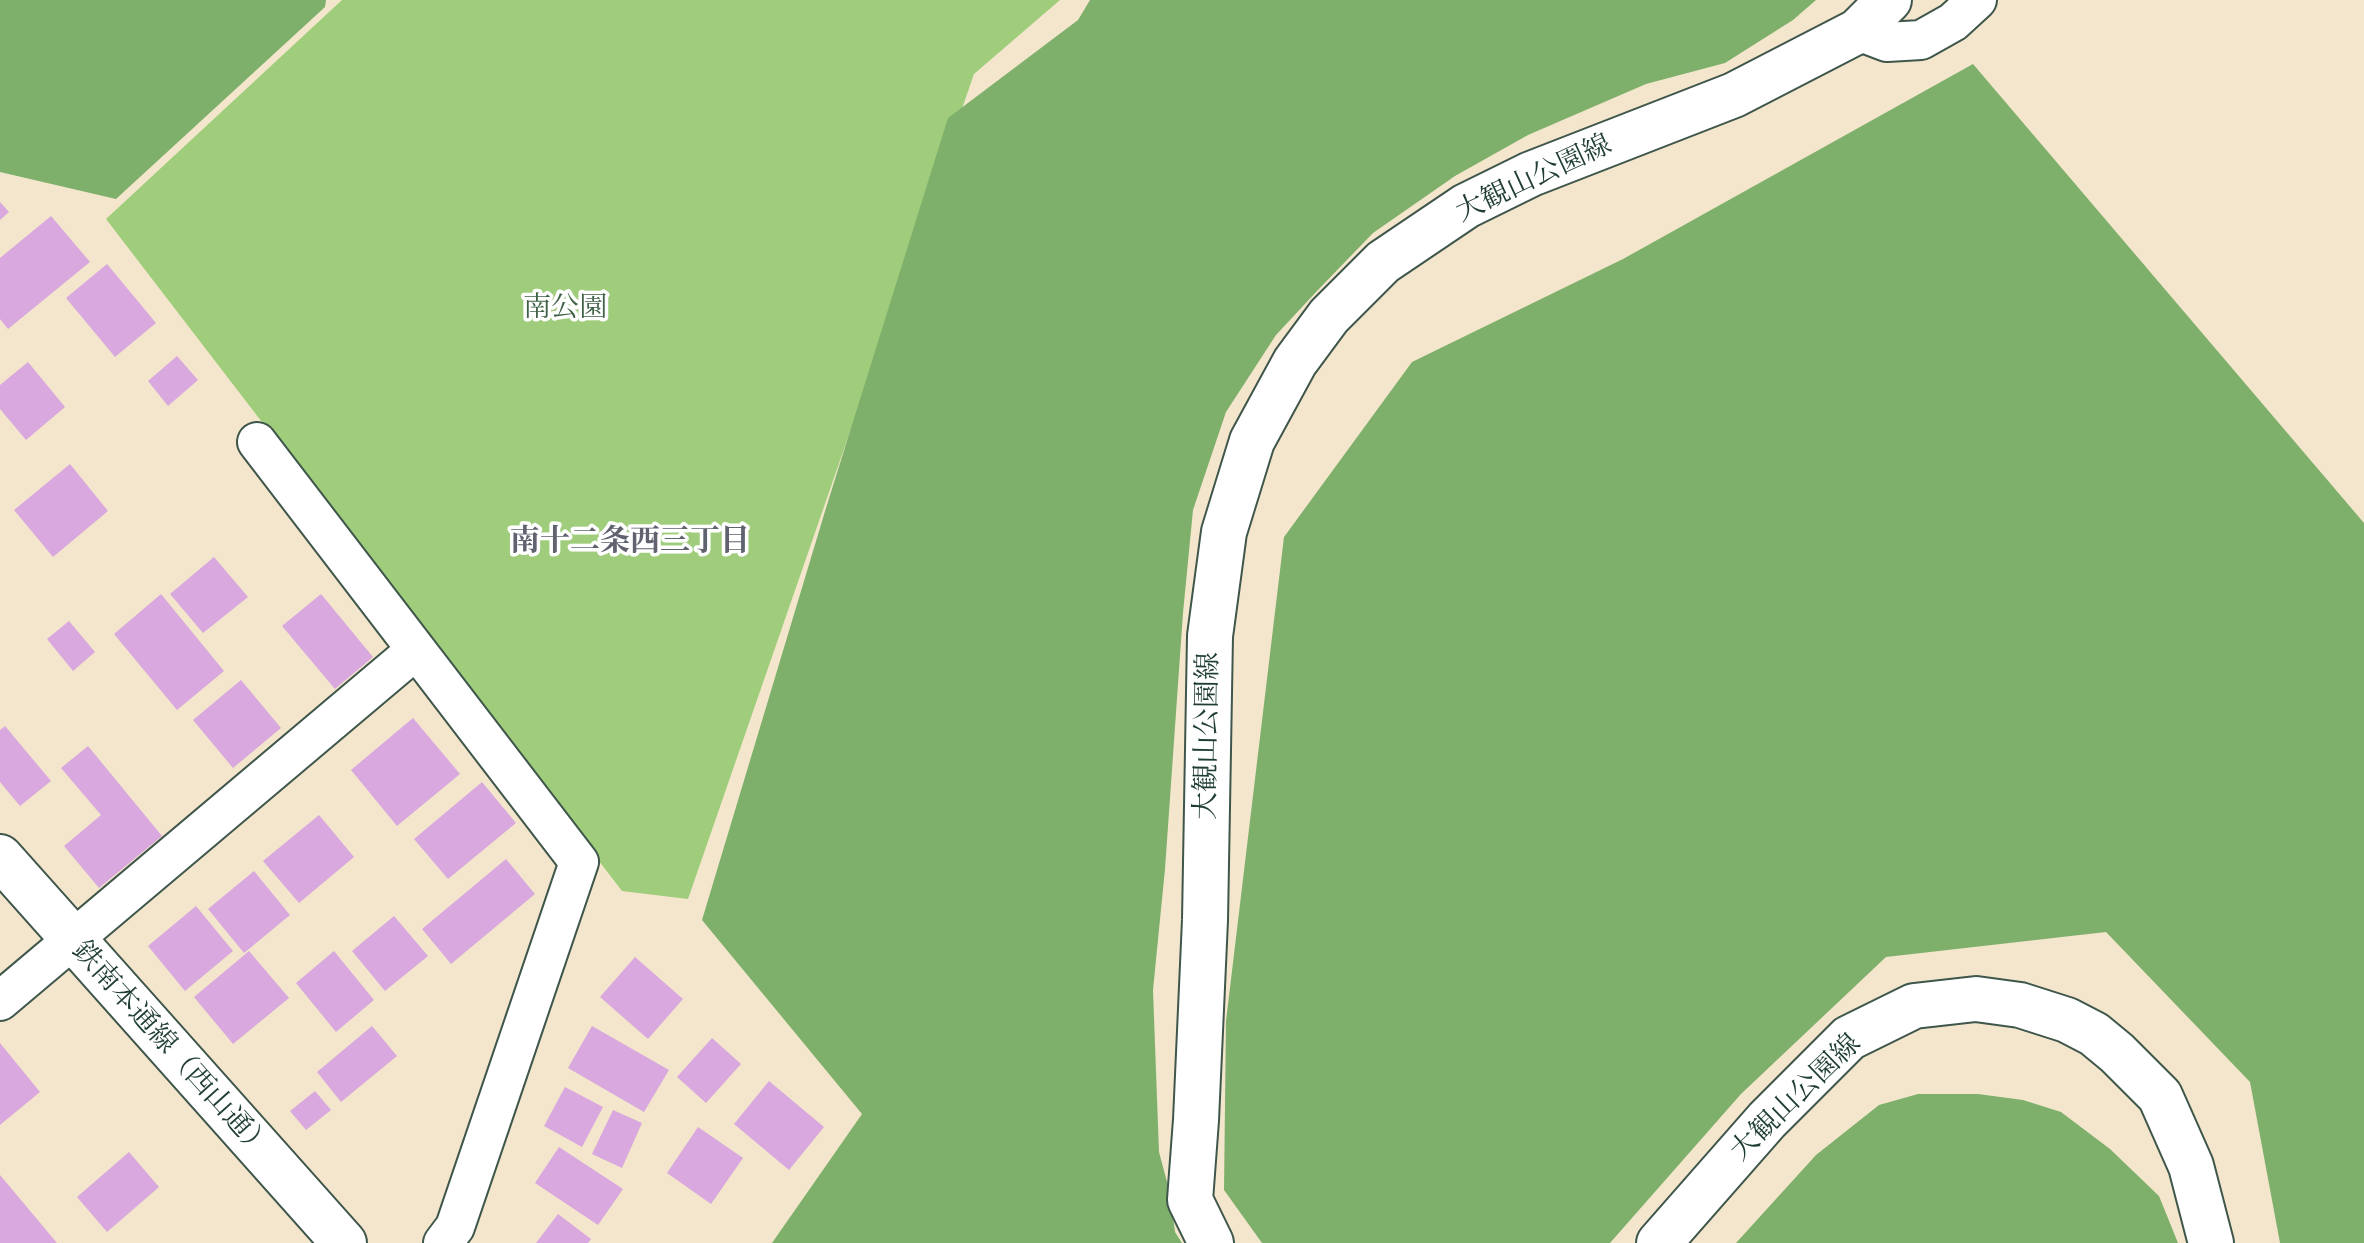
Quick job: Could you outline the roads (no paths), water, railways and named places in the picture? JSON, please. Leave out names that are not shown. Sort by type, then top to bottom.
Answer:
[{"type":"main road","name":"大観山公園線","points":[[1211,1243],[1190,1200],[1205,920],[1210,636],[1224,532],[1252,441],[1295,362],[1329,316],[1383,262],[1466,206],[1531,174],[1734,95],[1858,31],[1889,0]]},
{"type":"main road","name":"鉄南本通線（西山通）","points":[[0,857],[344,1243]]},
{"type":"main road","name":"大観山公園線","points":[[1659,1243],[1767,1120],[1849,1038],[1914,1006],[1976,999],[2020,1005],[2067,1020],[2094,1034],[2160,1096],[2191,1166],[2211,1243]]},
{"type":"street","points":[[1858,31],[1887,42],[1921,40],[1953,22],[1977,0]]},
{"type":"street","points":[[257,442],[579,862],[455,1227],[443,1243]]},
{"type":"street","points":[[0,1001],[416,650]]},
{"type":"district","name":"南十二条西三丁目","points":[[630,542]]},
{"type":"park label","name":"南公園","points":[[565,309]]}]
